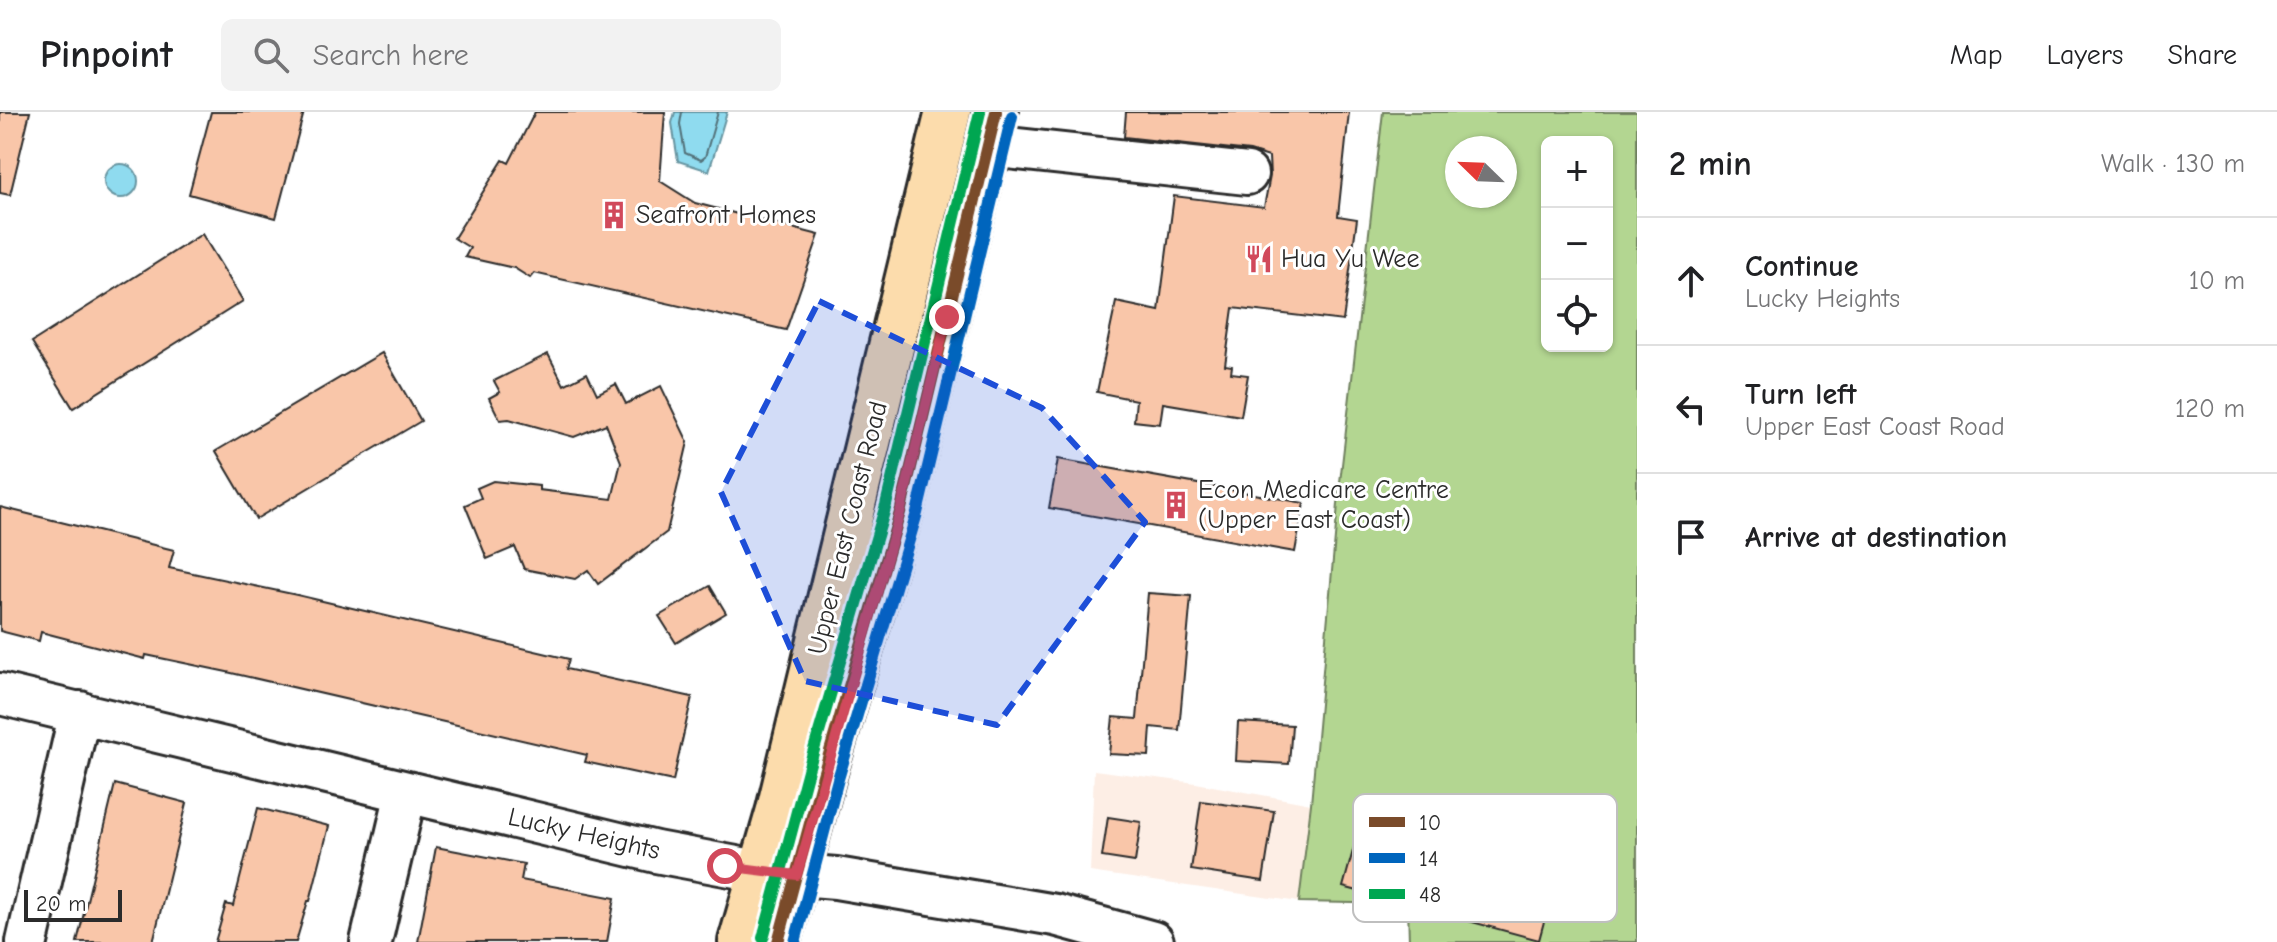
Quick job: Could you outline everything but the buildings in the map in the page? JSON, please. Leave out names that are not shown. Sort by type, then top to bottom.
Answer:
[{"type":"main road","name":"Upper East Coast Road","points":[[778,942],[780,874],[868,450],[948,112]]},
{"type":"main road","name":"Upper East Coast Road","points":[[741,942],[780,874],[901,509],[993,129]]},
{"type":"street","points":[[993,129],[1247,174]]},
{"type":"street","name":"Lucky Heights","points":[[0,694],[656,852],[1055,915],[1153,942]]},
{"type":"street","points":[[27,942],[80,712]]},
{"type":"street","points":[[371,942],[406,793]]},
{"type":"highlighted area","points":[[819,301],[1042,408],[1145,522],[997,725],[805,681],[721,492]]},
{"type":"shaded area","points":[[1094,770],[1196,783],[1311,804],[1299,902],[1090,872]]},
{"type":"green space","points":[[1383,112],[1637,112],[1637,942],[1409,942],[1408,922],[1617,922],[1617,794],[1353,794],[1353,903],[1299,902],[1311,804],[1340,482]]},
{"type":"water","points":[[675,112],[727,112],[709,171],[678,161],[672,123]]},
{"type":"water","points":[[121,164],[133,169],[138,181],[133,193],[121,198],[109,193],[104,181],[109,169]]},
{"type":"transit line","name":"48","points":[[763,938],[808,770],[886,505],[980,112]]},
{"type":"transit line","name":"10","points":[[778,942],[901,509],[996,112]]},
{"type":"transit line","name":"14","points":[[795,942],[838,779],[917,513],[1012,116]]},
{"type":"place","name":"Seafront Homes","points":[[614,215]]},
{"type":"place","name":"Hua Yu Wee","points":[[1259,259]]},
{"type":"place","name":"Econ Medicare Centre (Upper East Coast)","points":[[1176,505]]},
{"type":"route","points":[[725,866],[797,875],[901,509],[947,317]]}]
